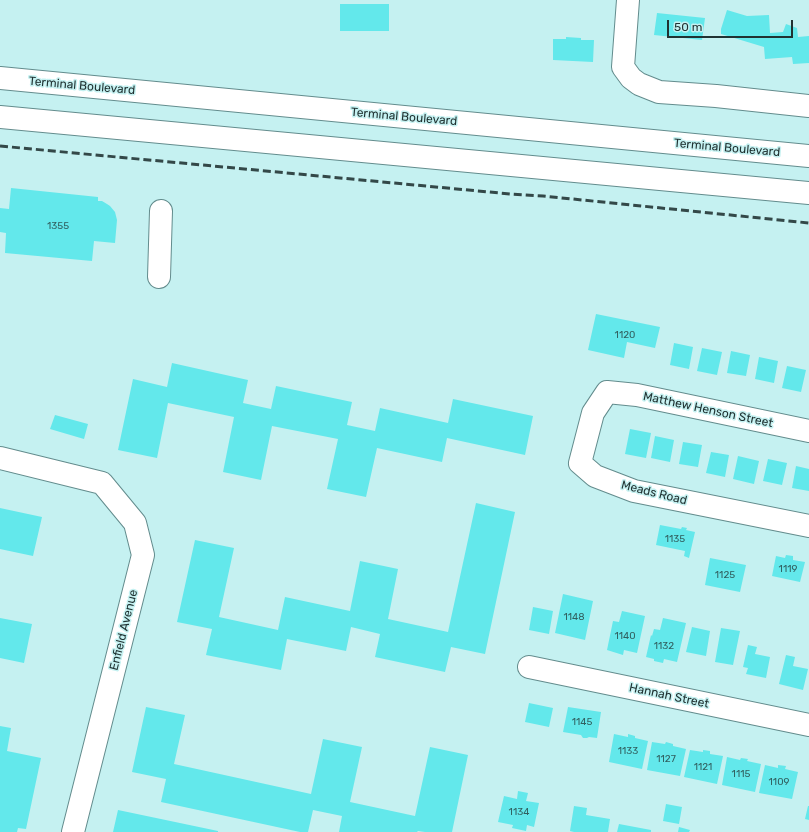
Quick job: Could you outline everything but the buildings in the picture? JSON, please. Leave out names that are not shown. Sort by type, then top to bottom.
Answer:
[{"type":"main road","points":[[628,0],[624,67],[631,78],[640,84],[659,92],[716,96],[809,106]]},
{"type":"main road","name":"Terminal Boulevard","points":[[0,78],[809,156]]},
{"type":"main road","points":[[0,117],[809,193]]},
{"type":"main road","points":[[159,277],[161,211]]},
{"type":"main road","name":"Matthew Henson Street","points":[[607,392],[637,395],[809,430]]},
{"type":"main road","name":"Meads Road","points":[[607,392],[593,413],[580,463],[594,476],[634,491],[809,526]]},
{"type":"main road","name":"Enfield Avenue","points":[[0,458],[102,483],[135,523],[143,555],[73,832]]},
{"type":"main road","name":"Hannah Street","points":[[529,667],[809,725]]},
{"type":"railway","points":[[0,146],[543,196],[809,223]]}]
